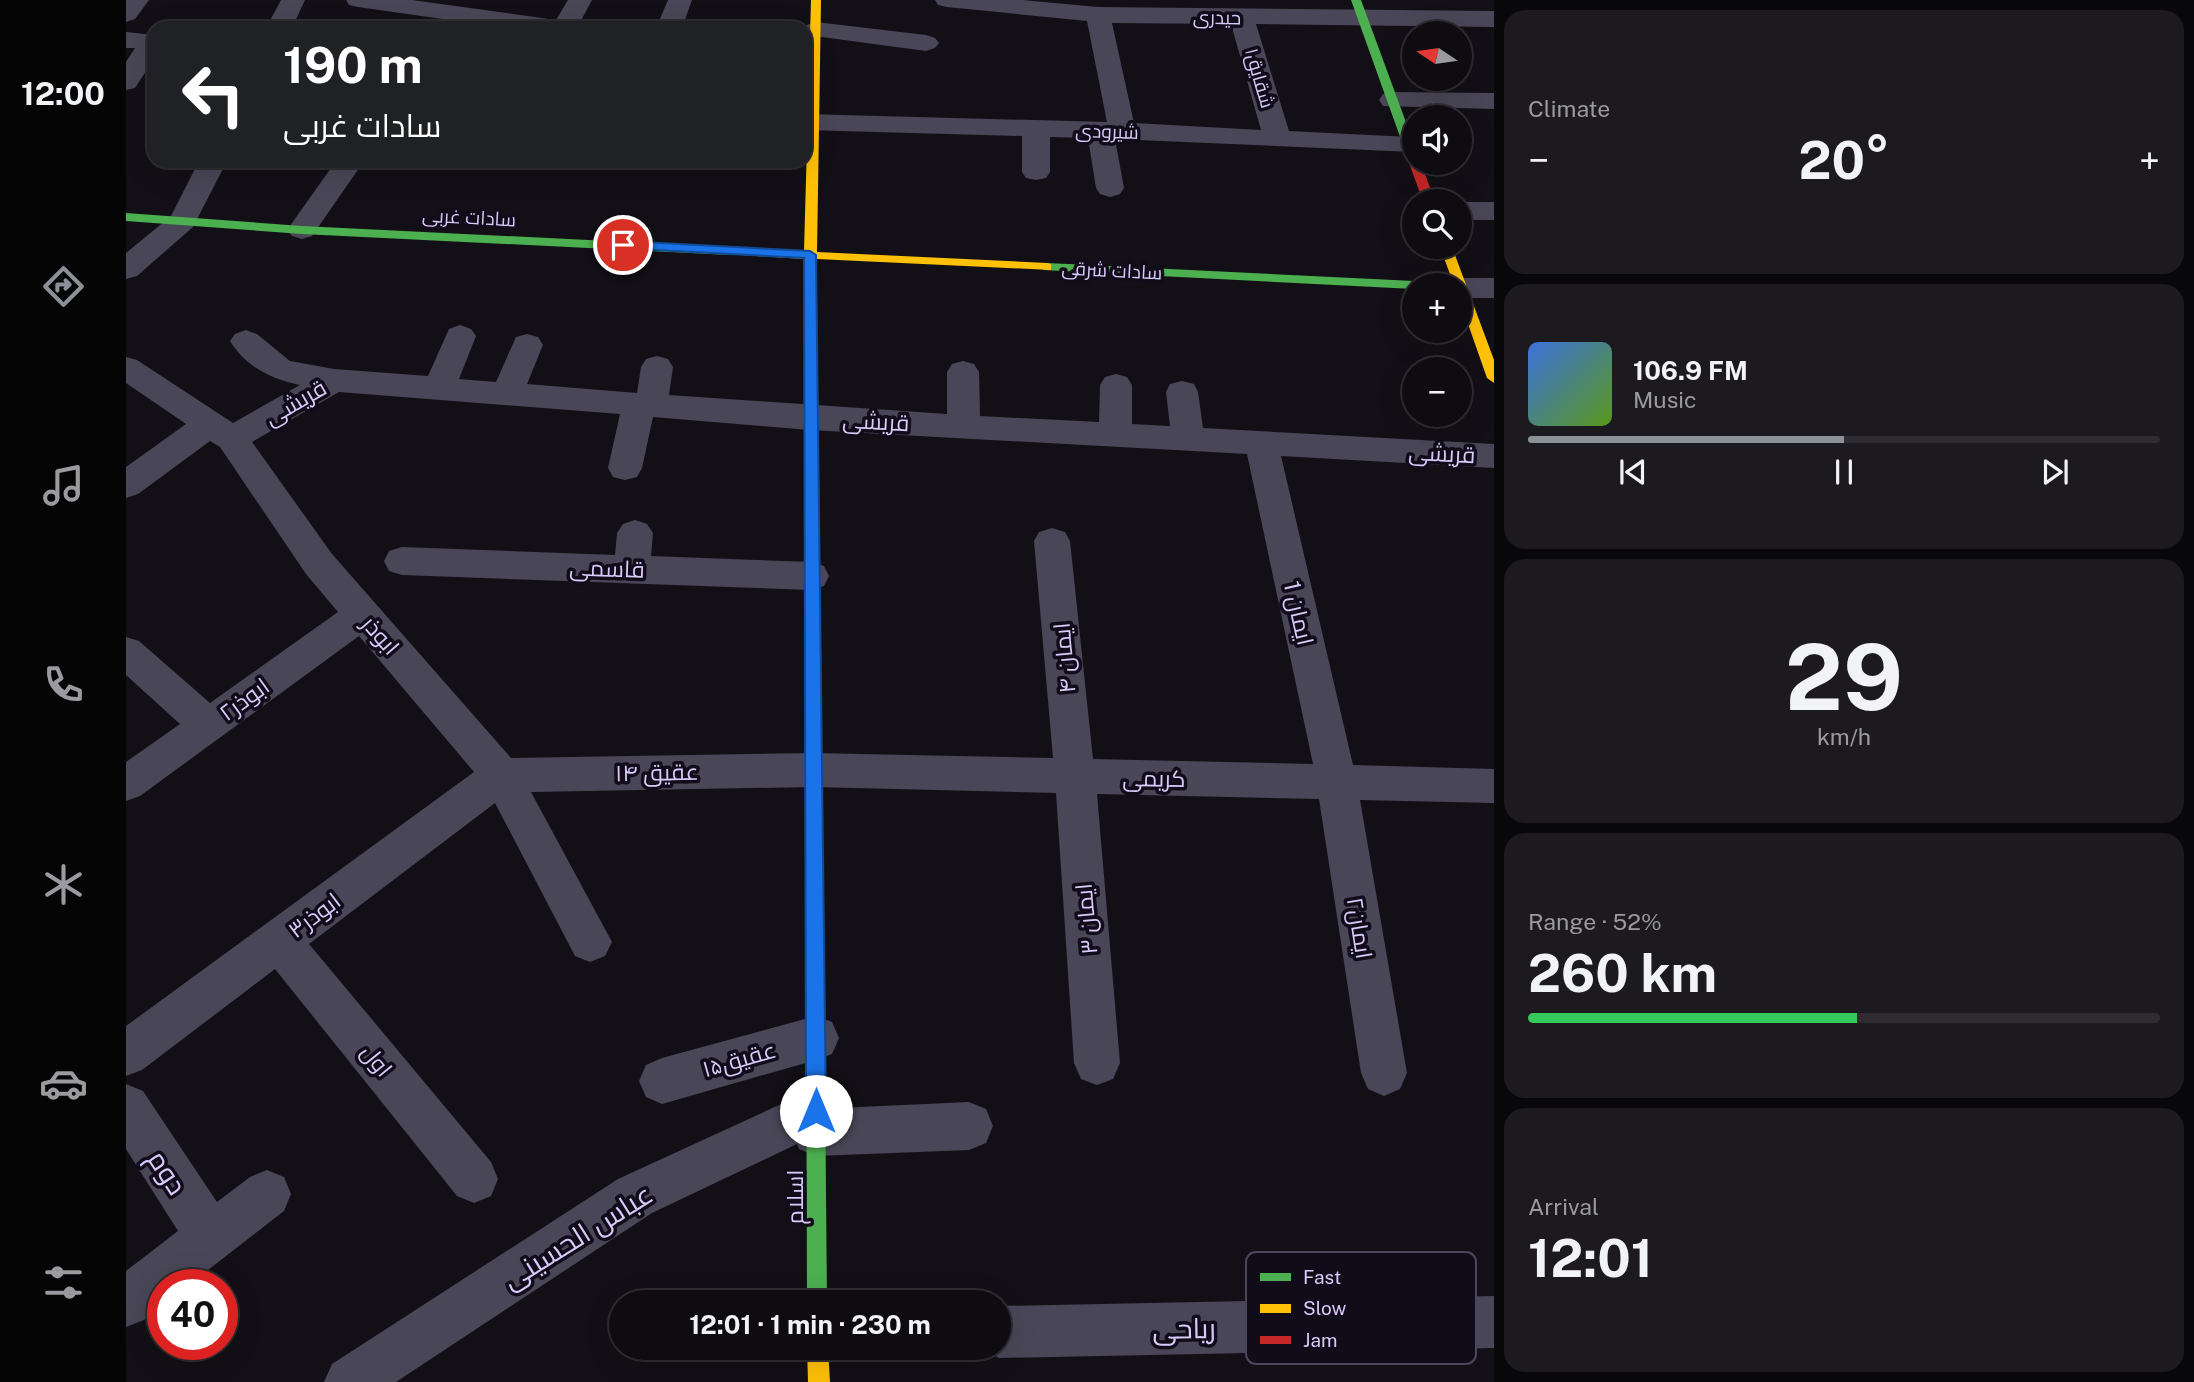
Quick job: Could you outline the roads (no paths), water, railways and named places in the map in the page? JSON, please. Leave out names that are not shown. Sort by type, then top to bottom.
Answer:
[{"type":"street","points":[[126,14],[137,0]]},
{"type":"street","points":[[282,21],[293,0]]},
{"type":"street","points":[[358,0],[508,21]]},
{"type":"street","points":[[567,21],[580,0]]},
{"type":"street","points":[[672,21],[680,0]]},
{"type":"street","name":"اسلام","points":[[812,70],[816,0]]},
{"type":"street","name":"حیدری","points":[[947,0],[1098,15],[1242,18],[1359,10],[1494,19]]},
{"type":"street","points":[[1359,10],[1402,126]]},
{"type":"street","points":[[1098,15],[1111,131],[1110,188]]},
{"type":"street","name":"شقایق۱","points":[[1242,18],[1277,138]]},
{"type":"street","points":[[126,40],[147,42]]},
{"type":"street","points":[[813,52],[926,43]]},
{"type":"street","points":[[126,82],[147,50]]},
{"type":"street","points":[[813,52],[894,60]]},
{"type":"street","points":[[1392,100],[1494,101]]},
{"type":"street","name":"شیرودی","points":[[812,122],[1277,138],[1402,154]]},
{"type":"street","points":[[1036,129],[1036,172]]},
{"type":"street","points":[[126,269],[183,221],[210,168]]},
{"type":"street","points":[[302,230],[345,168]]},
{"type":"street","name":"اسلام","points":[[809,168],[817,1290]]},
{"type":"street","points":[[1472,211],[1494,211]]},
{"type":"street","name":"سادات غربی","points":[[126,217],[302,230],[810,255]]},
{"type":"street","name":"سادات شرقی","points":[[810,255],[1402,284]]},
{"type":"street","points":[[1472,288],[1494,288]]},
{"type":"street","points":[[1472,320],[1494,378]]},
{"type":"street","points":[[439,388],[460,336]]},
{"type":"street","points":[[246,341],[280,370],[334,380]]},
{"type":"street","points":[[508,393],[527,345]]},
{"type":"street","points":[[625,468],[657,367]]},
{"type":"street","name":"ابوذر","points":[[126,368],[221,431],[319,564],[501,775],[590,942]]},
{"type":"street","points":[[963,372],[963,426]]},
{"type":"street","name":"قریشی","points":[[126,485],[221,431],[334,380],[810,418],[1494,456]]},
{"type":"street","points":[[1115,435],[1116,386]]},
{"type":"street","points":[[1182,392],[1188,439]]},
{"type":"street","name":"ایمان 1","points":[[1262,443],[1337,783]]},
{"type":"street","points":[[632,569],[635,533]]},
{"type":"street","name":"ایمان ۴","points":[[1052,541],[1075,776]]},
{"type":"street","name":"قاسمی","points":[[402,561],[811,576]]},
{"type":"street","name":"ابوذر۲","points":[[126,784],[363,614]]},
{"type":"street","points":[[126,652],[208,725]]},
{"type":"street","name":"کریمی","points":[[813,770],[1494,786]]},
{"type":"street","name":"عقیق ۱۴","points":[[501,775],[813,770]]},
{"type":"street","name":"ابوذر۳","points":[[126,1054],[501,775]]},
{"type":"street","name":"ایمان ۳","points":[[1075,776],[1097,1063]]},
{"type":"street","name":"ایمان۲","points":[[1337,783],[1384,1073]]},
{"type":"street","name":"اول","points":[[279,941],[474,1179]]},
{"type":"street","name":"عقیق۱۵","points":[[662,1081],[816,1038]]},
{"type":"street","name":"دوم","points":[[126,1107],[211,1237]]},
{"type":"street","points":[[816,1122],[969,1126]]},
{"type":"street","name":"عباس الحسینی","points":[[350,1382],[635,1196],[816,1122]]},
{"type":"street","points":[[126,1302],[267,1194]]},
{"type":"street","name":"ریاحی","points":[[1476,1322],[1494,1322]]},
{"type":"street","name":"ریاحی","points":[[1011,1332],[1246,1327]]},
{"type":"street","points":[[818,1360],[819,1382]]}]
